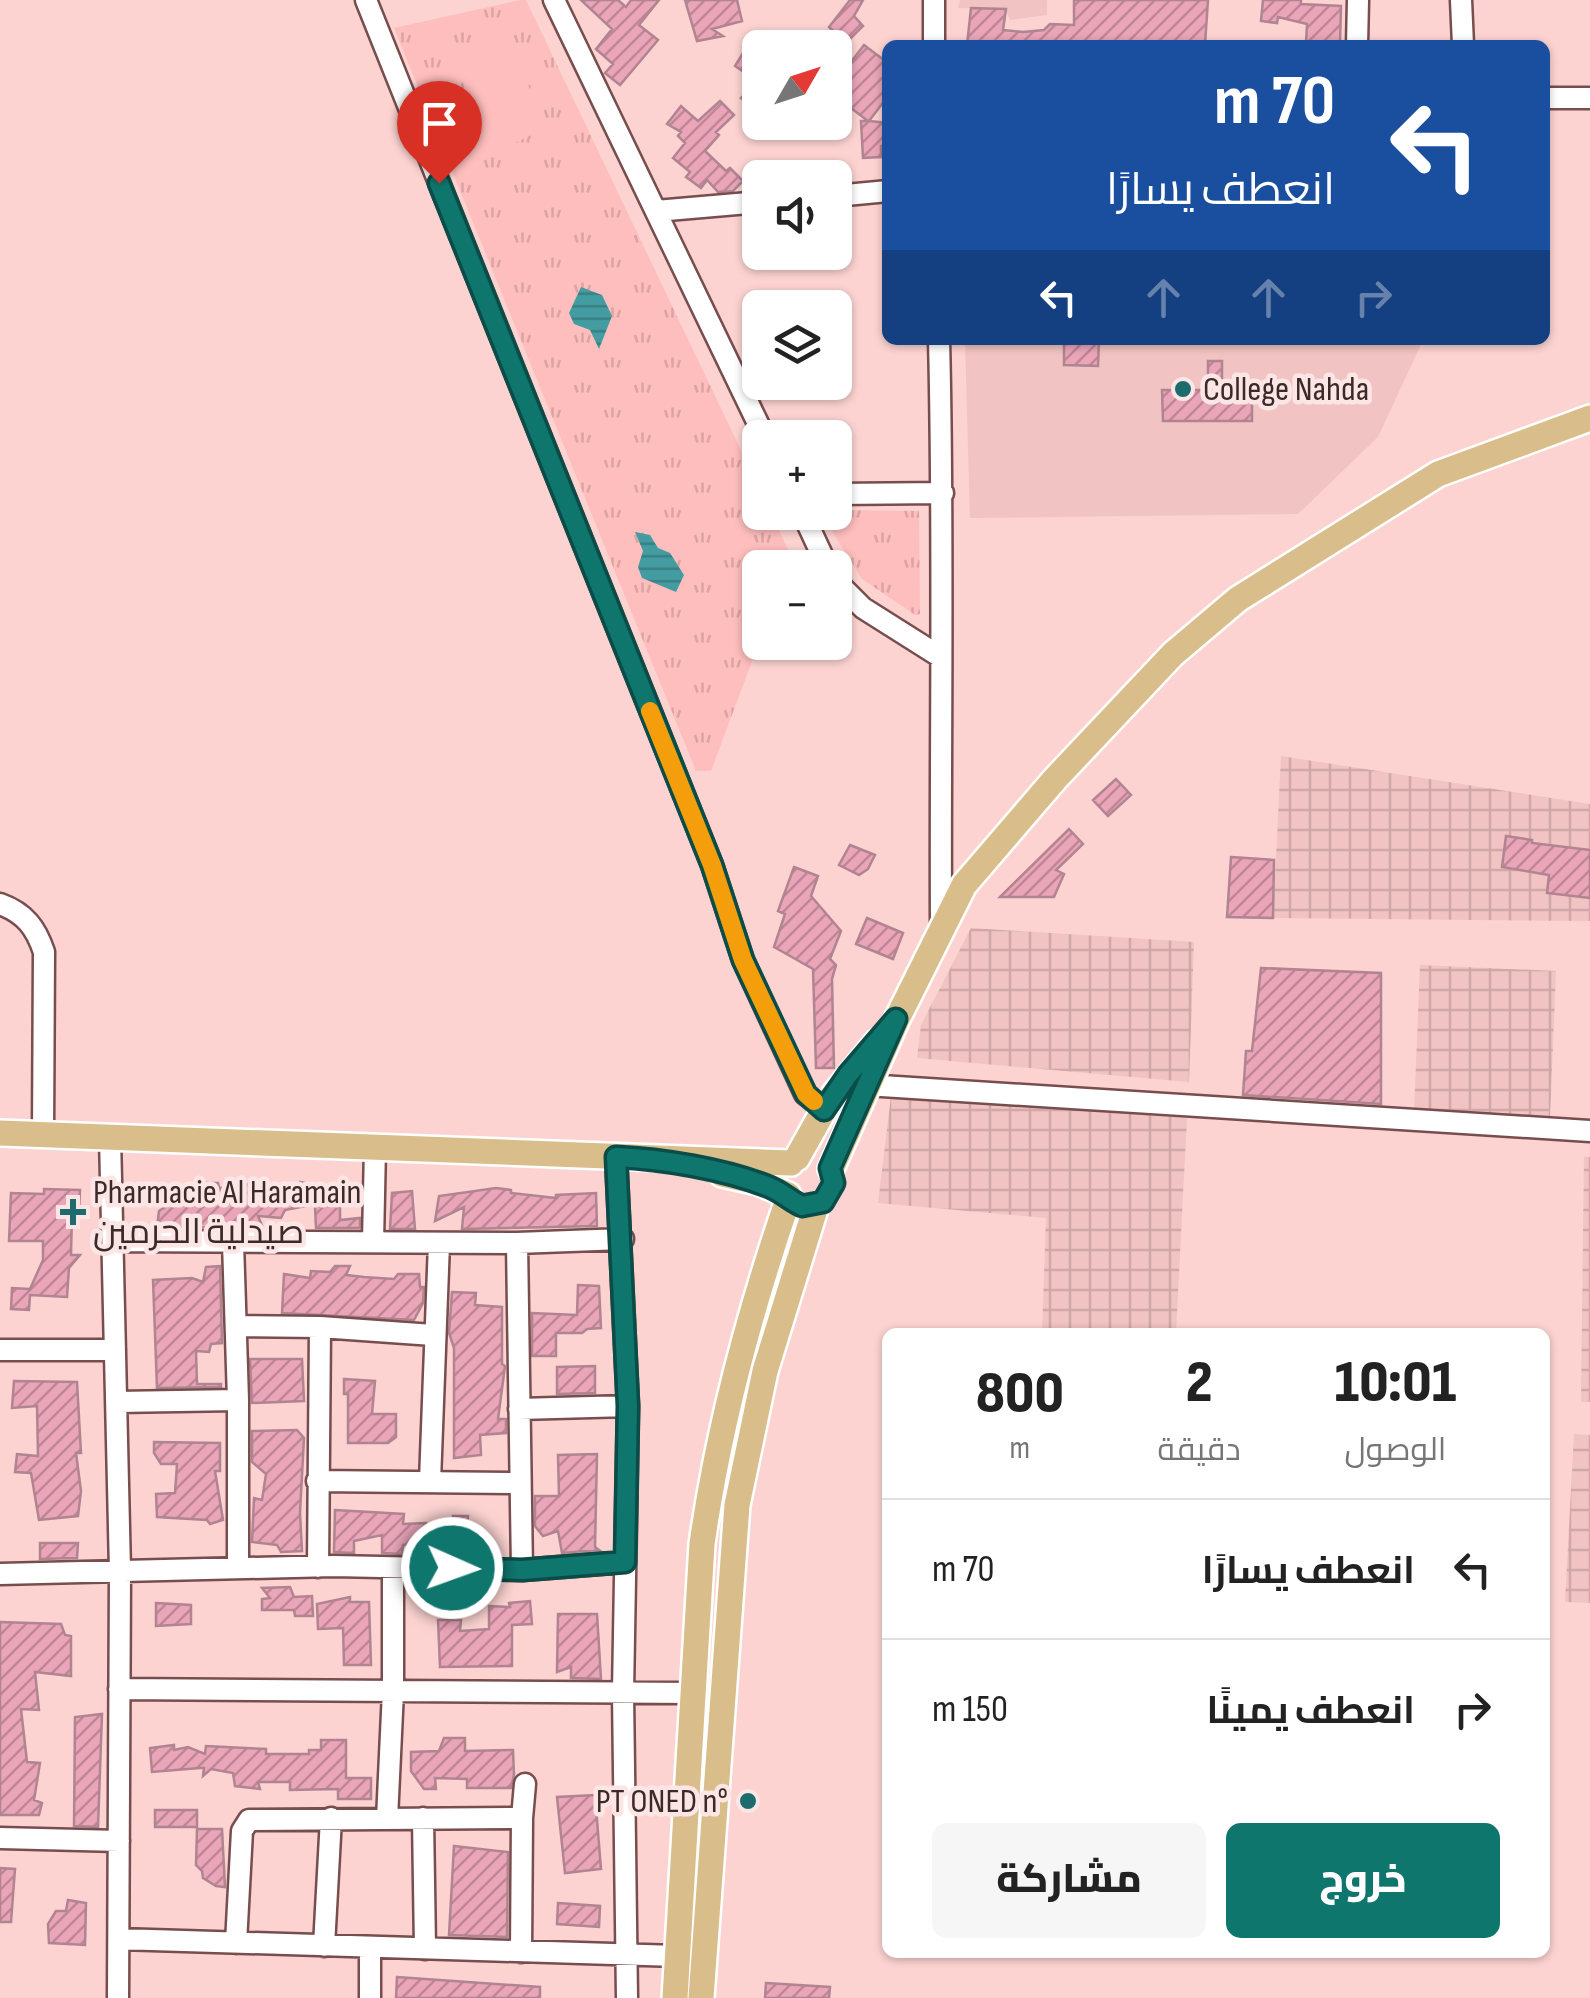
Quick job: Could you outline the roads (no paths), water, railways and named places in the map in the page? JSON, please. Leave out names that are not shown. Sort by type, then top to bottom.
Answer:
[{"type":"main road","points":[[701,1998],[732,1547],[764,1371],[816,1206],[832,1191],[830,1168],[896,1019],[964,885],[1055,778],[1173,654],[1238,599],[1438,474],[1590,418]]},
{"type":"main road","points":[[675,1998],[702,1544],[739,1358],[788,1196],[784,1176],[848,1075],[896,1019]]},
{"type":"main road","points":[[0,1133],[616,1157],[794,1161],[820,1158],[830,1168]]},
{"type":"main road","points":[[654,1158],[758,1182],[802,1206],[816,1206]]},
{"type":"street","points":[[554,0],[756,420]]},
{"type":"street","points":[[934,0],[934,40]]},
{"type":"street","points":[[1357,40],[1358,0]]},
{"type":"street","points":[[1461,0],[1463,40]]},
{"type":"street","points":[[372,1],[712,865],[743,960],[806,1094],[824,1110]]},
{"type":"street","points":[[1550,98],[1590,98]]},
{"type":"street","points":[[852,194],[882,192]]},
{"type":"street","points":[[656,211],[742,204]]},
{"type":"street","points":[[939,345],[943,493],[939,656],[942,925]]},
{"type":"street","points":[[852,494],[943,493]]},
{"type":"street","points":[[852,596],[939,656]]},
{"type":"street","points":[[0,904],[14,909],[36,928],[44,952],[43,1135]]},
{"type":"street","points":[[866,1084],[1590,1132]]},
{"type":"street","points":[[110,1137],[120,1571],[118,1998]]},
{"type":"street","points":[[373,1242],[375,1146]]},
{"type":"street","points":[[616,1157],[628,1406],[623,1693],[627,1998]]},
{"type":"street","points":[[114,1241],[517,1244],[622,1238]]},
{"type":"street","points":[[233,1242],[238,1567]]},
{"type":"street","points":[[430,1481],[439,1242]]},
{"type":"street","points":[[517,1244],[522,1570]]},
{"type":"street","points":[[236,1326],[320,1326],[433,1335]]},
{"type":"street","points":[[318,1568],[320,1326]]},
{"type":"street","points":[[0,1350],[115,1350]]},
{"type":"street","points":[[117,1402],[238,1400]]},
{"type":"street","points":[[519,1409],[628,1406]]},
{"type":"street","points":[[317,1482],[520,1483]]},
{"type":"street","points":[[0,1574],[238,1567],[522,1570],[625,1562]]},
{"type":"street","points":[[387,1819],[393,1569]]},
{"type":"street","points":[[120,1689],[694,1693]]},
{"type":"street","points":[[521,1952],[525,1784]]},
{"type":"street","points":[[236,1943],[245,1825],[256,1818],[522,1818]]},
{"type":"street","points":[[324,1946],[332,1818]]},
{"type":"street","points":[[423,1818],[425,1949]]},
{"type":"street","points":[[0,1838],[119,1842]]},
{"type":"street","points":[[118,1939],[678,1956]]},
{"type":"street","points":[[370,1947],[370,1998]]},
{"type":"water","points":[[581,287],[602,295],[612,316],[599,349],[590,330],[574,324],[569,313]]},
{"type":"water","points":[[635,532],[650,535],[658,548],[670,553],[684,575],[676,592],[642,578],[638,567],[643,551]]},
{"type":"place","name":"College Nahda","points":[[1183,389]]},
{"type":"place","name":"Pharmacie Al Haramain صيدلية الحرمين","points":[[73,1212]]},
{"type":"place","name":"PT ONED n°","points":[[748,1801]]}]
